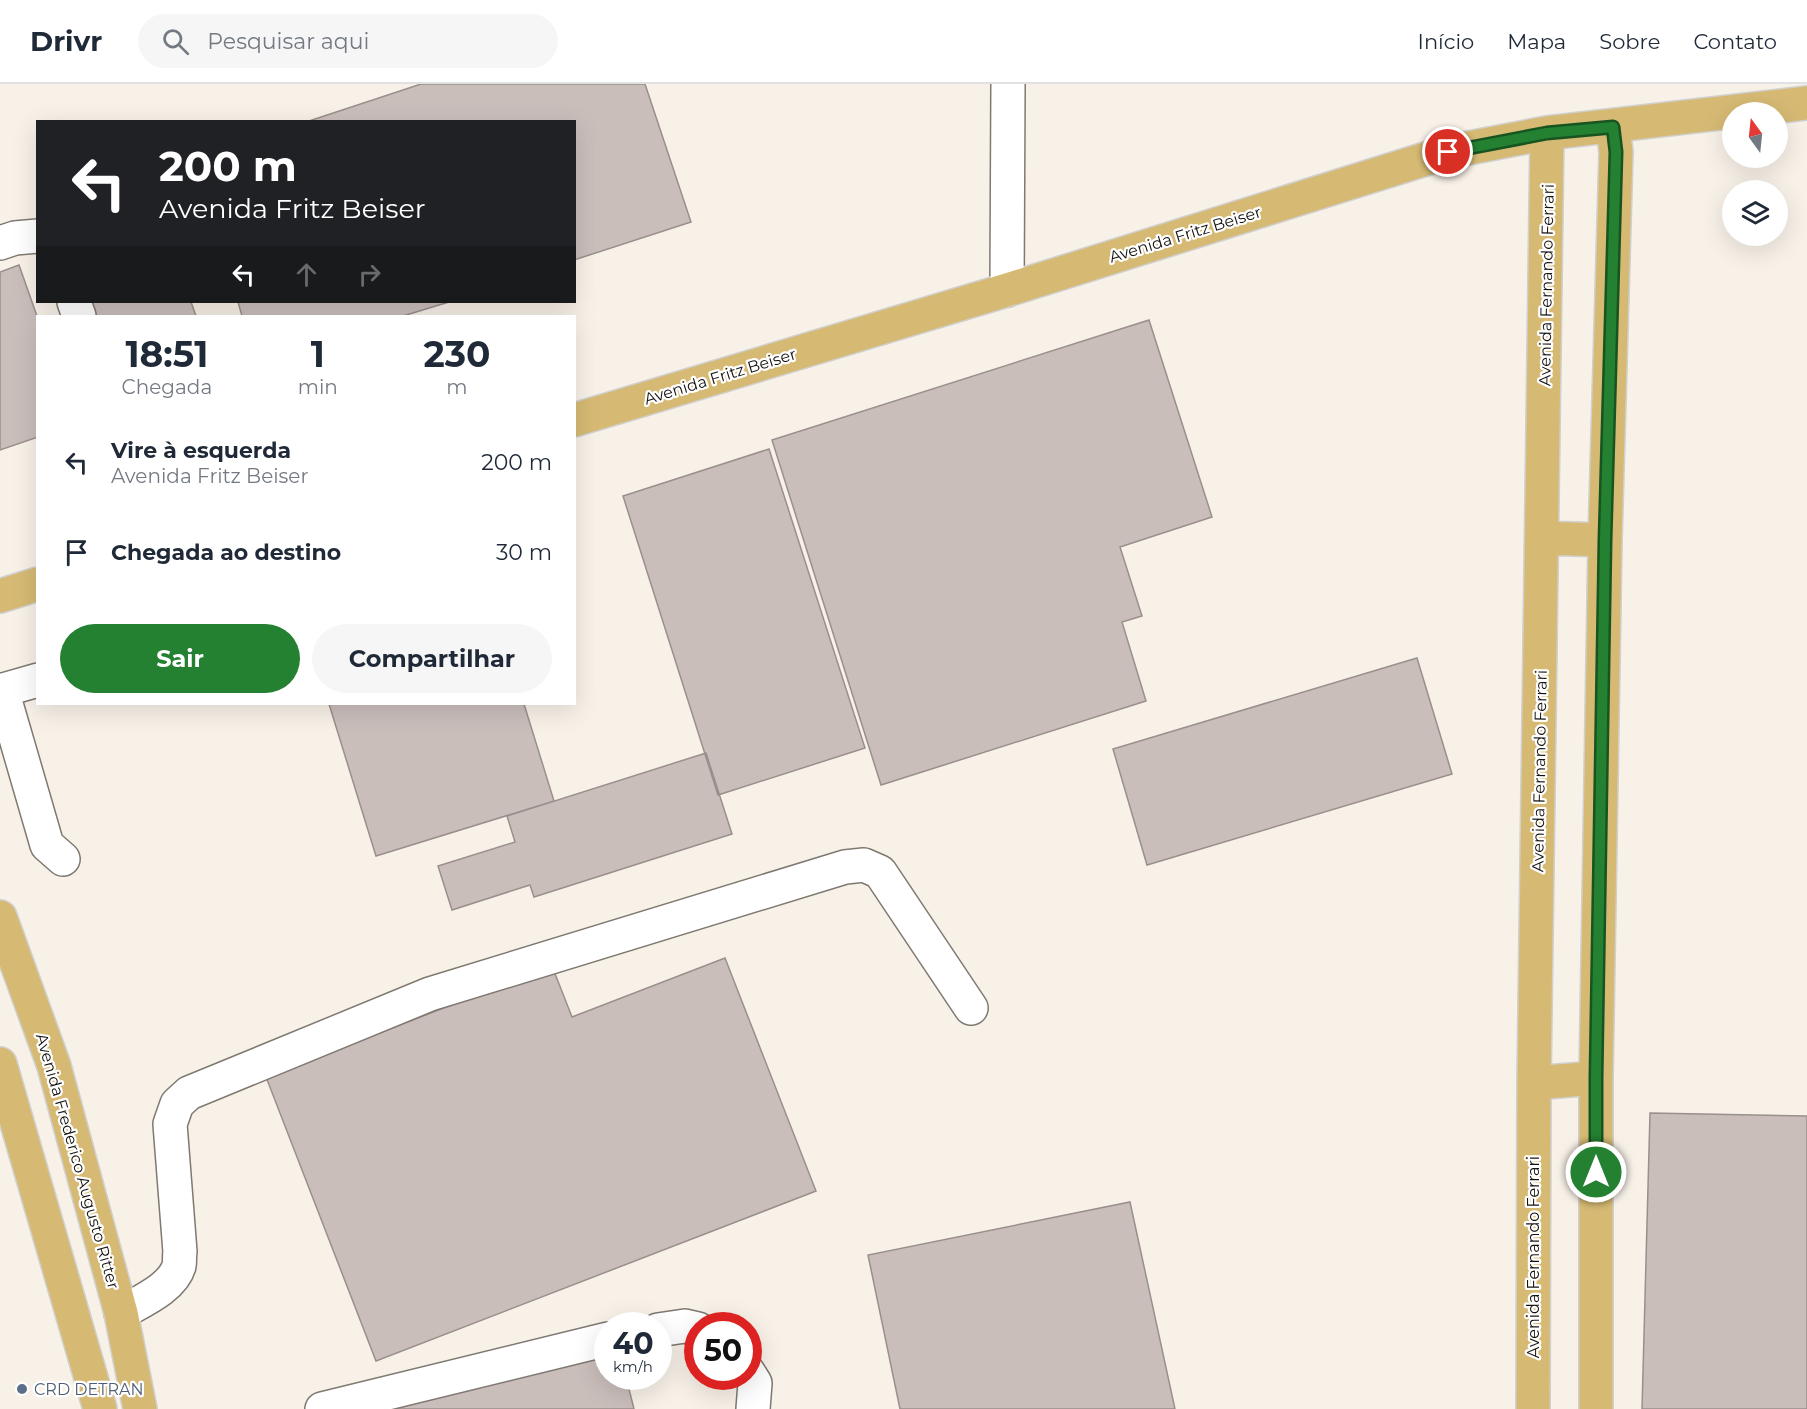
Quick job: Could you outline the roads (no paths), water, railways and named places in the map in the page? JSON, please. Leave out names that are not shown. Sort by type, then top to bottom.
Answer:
[{"type":"main road","name":"Avenida Fritz Beiser","points":[[576,419],[1007,290],[1448,152],[1547,133],[1807,103]]},
{"type":"main road","points":[[1596,1409],[1596,1078],[1605,540],[1616,152],[1613,127]]},
{"type":"main road","name":"Avenida Fernando Ferrari","points":[[1533,1409],[1534,1083],[1547,133]]},
{"type":"main road","points":[[1542,538],[1605,540]]},
{"type":"main road","points":[[0,596],[36,585]]},
{"type":"main road","name":"Avenida Frederico Augusto Ritter","points":[[0,917],[54,1066],[121,1313],[140,1409]]},
{"type":"main road","points":[[0,1064],[100,1409]]},
{"type":"main road","points":[[1534,1083],[1596,1078]]},
{"type":"lane","points":[[1007,290],[1008,84]]},
{"type":"lane","points":[[0,243],[15,238],[36,236]]},
{"type":"lane","points":[[36,681],[1,691],[47,845],[63,859]]},
{"type":"lane","points":[[121,1313],[153,1294],[172,1279],[179,1266],[180,1252],[170,1124],[177,1104],[189,1093],[430,994],[845,867],[864,865],[880,872],[971,1008]]},
{"type":"lane","points":[[322,1409],[594,1342]]},
{"type":"lane","points":[[753,1409],[754,1390]]},
{"type":"place","name":"CRD DETRAN","points":[[22,1389]]}]
